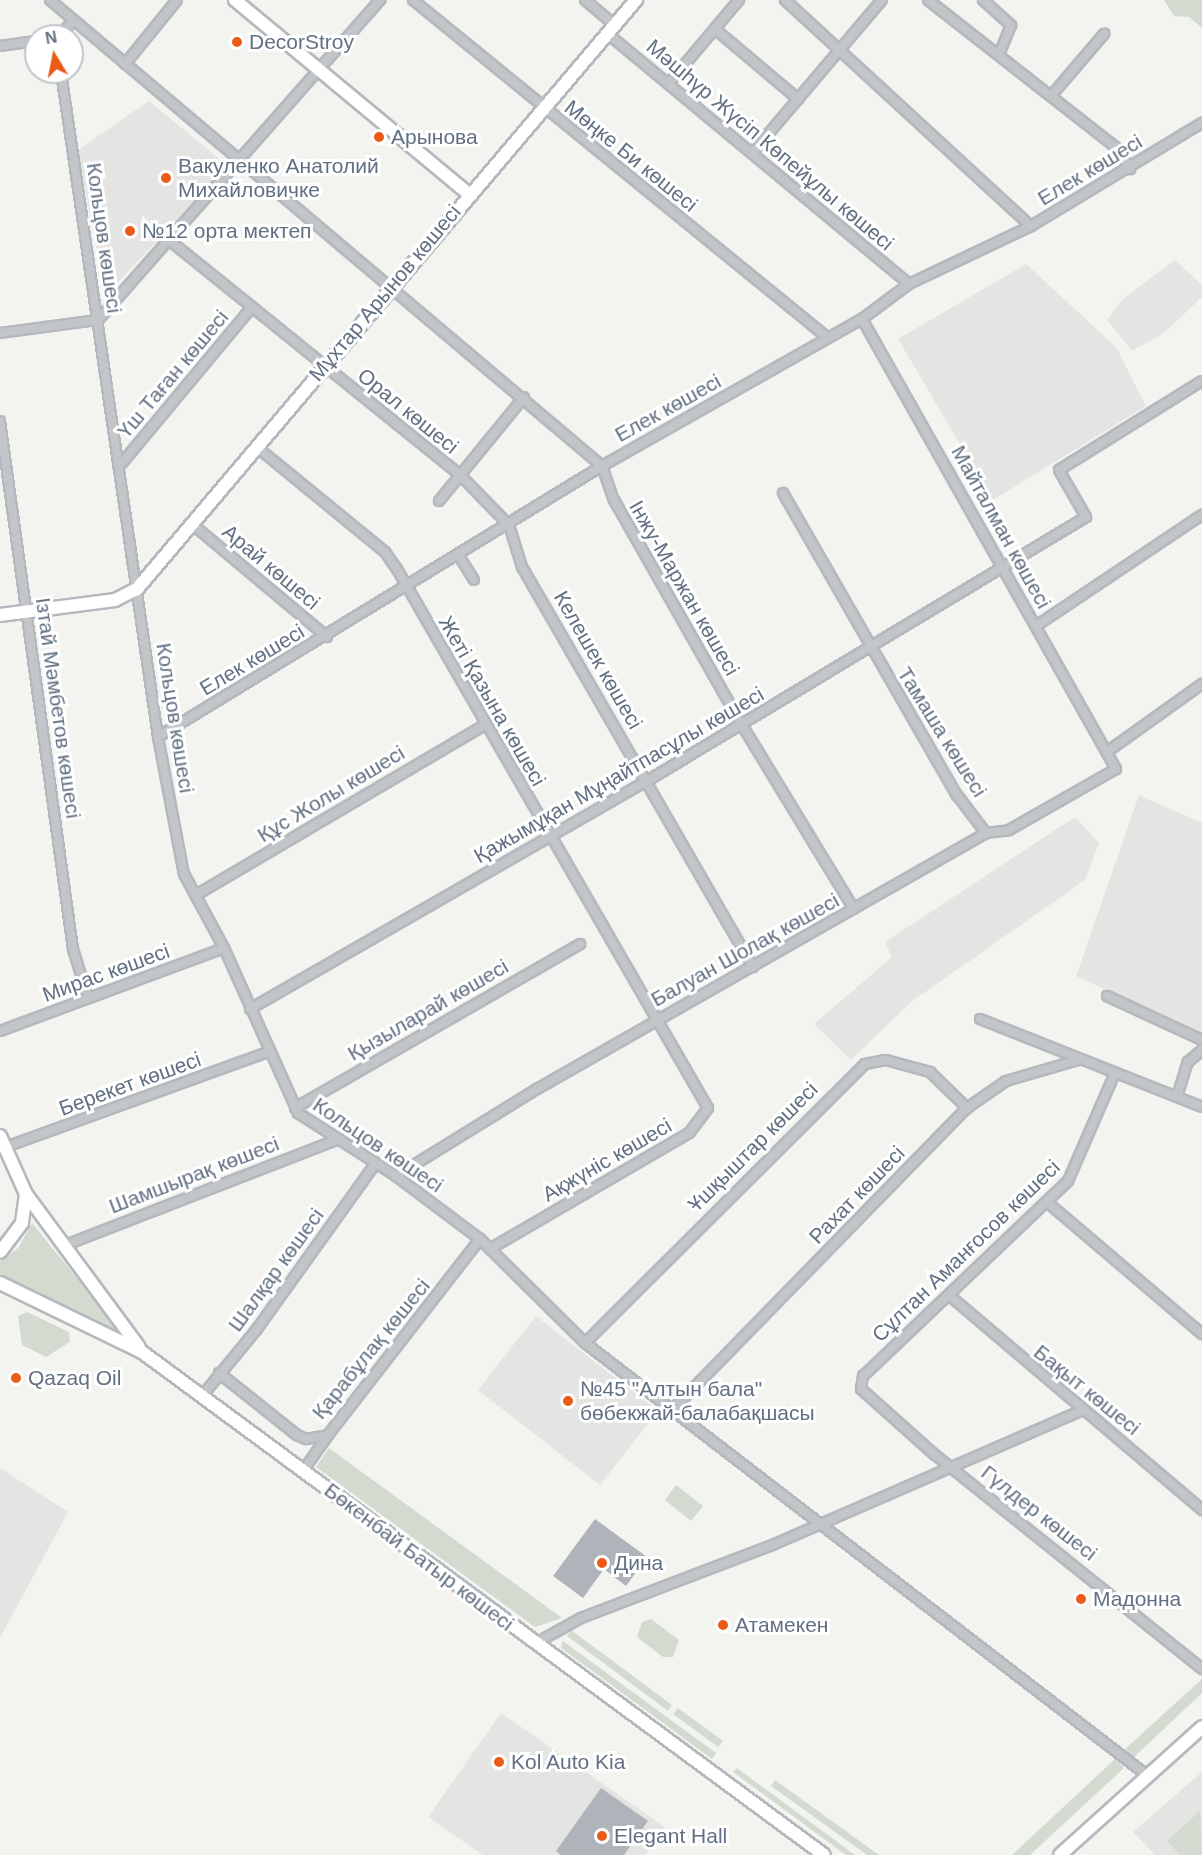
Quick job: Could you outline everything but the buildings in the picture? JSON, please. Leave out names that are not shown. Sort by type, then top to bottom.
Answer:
[{"type":"main road","points":[[235,0],[469,194]]},
{"type":"main road","name":"Мұхтар Арынов көшесі","points":[[137,589],[258,448],[391,285],[636,0]]},
{"type":"main road","points":[[0,615],[115,600],[137,589]]},
{"type":"main road","points":[[0,1136],[2,1149],[26,1194],[142,1352]]},
{"type":"main road","points":[[0,1252],[22,1223],[26,1194]]},
{"type":"main road","name":"Бөкенбай Батыр көшесі","points":[[0,1283],[103,1330],[142,1352],[824,1855]]},
{"type":"main road","points":[[1060,1855],[1202,1727]]},
{"type":"street","points":[[50,0],[525,397],[602,466]]},
{"type":"street","points":[[125,64],[177,0]]},
{"type":"street","points":[[0,333],[98,320],[380,0]]},
{"type":"street","name":"Мөңке Би көшесі","points":[[413,0],[828,338]]},
{"type":"street","name":"Мәшһүр Жүсіп Көпейұлы көшесі","points":[[585,0],[611,30],[669,83],[909,284]]},
{"type":"street","points":[[669,83],[739,0]]},
{"type":"street","points":[[785,0],[843,49],[1031,226]]},
{"type":"street","points":[[753,153],[882,0]]},
{"type":"street","points":[[928,0],[1117,148],[1130,169]]},
{"type":"street","points":[[983,0],[1011,25],[999,54]]},
{"type":"street","points":[[70,24],[73,21]]},
{"type":"street","points":[[715,29],[798,99]]},
{"type":"street","points":[[1051,96],[1104,34]]},
{"type":"street","points":[[0,46],[24,43]]},
{"type":"street","name":"Кольцов көшесі","points":[[63,84],[122,463],[158,737],[184,874],[224,948],[268,1053],[295,1108],[396,1176],[480,1239],[585,1343],[1148,1776]]},
{"type":"street","name":"Елек көшесі","points":[[158,737],[327,637],[405,586],[459,556],[602,466],[862,320],[909,284],[1031,226],[1130,169],[1202,123]]},
{"type":"street","name":"Орал көшесі","points":[[169,240],[460,475],[509,525]]},
{"type":"street","name":"Үш Таған көшесі","points":[[122,463],[252,307]]},
{"type":"street","name":"Майталман көшесі","points":[[862,320],[1116,769]]},
{"type":"street","name":"Қажымұқан Мұңайтпасұлы көшесі","points":[[250,1009],[647,781],[1004,569],[1086,517],[1059,470],[1202,381]]},
{"type":"street","points":[[439,501],[525,397]]},
{"type":"street","name":"Ізтай Мәмбетов көшесі","points":[[0,421],[74,949],[88,998]]},
{"type":"street","name":"Жеті Қазына көшесі","points":[[258,448],[385,552],[656,1021]]},
{"type":"street","name":"Інжу-Маржан көшесі","points":[[602,466],[614,500],[741,725],[854,909]]},
{"type":"street","name":"Тамаша көшесі","points":[[783,493],[870,648],[957,795],[986,833]]},
{"type":"street","points":[[1036,626],[1202,515]]},
{"type":"street","name":"Арай көшесі","points":[[192,524],[327,637]]},
{"type":"street","name":"Келешек көшесі","points":[[509,525],[522,567],[753,967]]},
{"type":"street","points":[[459,556],[474,580]]},
{"type":"street","points":[[1107,752],[1202,684]]},
{"type":"street","name":"Құс Жолы көшесі","points":[[196,895],[485,725]]},
{"type":"street","name":"Балуан Шолақ көшесі","points":[[396,1176],[656,1021],[986,833],[1009,830],[1116,769]]},
{"type":"street","name":"Қызыларай көшесі","points":[[295,1108],[580,944]]},
{"type":"street","name":"Мирас көшесі","points":[[0,1031],[224,948]]},
{"type":"street","points":[[1107,996],[1202,1040]]},
{"type":"street","points":[[980,1019],[1202,1107]]},
{"type":"street","name":"Ақжүніс көшесі","points":[[490,1249],[697,1124],[708,1108],[656,1021]]},
{"type":"street","points":[[1176,1097],[1188,1062],[1202,1050]]},
{"type":"street","name":"Берекет көшесі","points":[[2,1149],[268,1053]]},
{"type":"street","name":"Рахат көшесі","points":[[673,1409],[967,1108],[1006,1081],[1080,1059]]},
{"type":"street","name":"Ұшқыштар көшесі","points":[[585,1343],[867,1063],[886,1060],[930,1072],[967,1108]]},
{"type":"street","name":"Сұлтан Аманғосов көшесі","points":[[860,1382],[1047,1202],[1078,1167],[1115,1073]]},
{"type":"street","name":"Шамшырақ көшесі","points":[[63,1246],[339,1139]]},
{"type":"street","name":"Шалқар көшесі","points":[[202,1396],[257,1329],[376,1163]]},
{"type":"street","points":[[1047,1202],[1202,1334]]},
{"type":"street","name":"Қарабұлақ көшесі","points":[[219,1373],[297,1435],[306,1439],[328,1435],[480,1239]]},
{"type":"street","name":"Бақыт көшесі","points":[[950,1296],[1081,1411],[1202,1510]]},
{"type":"street","name":"Гүлдер көшесі","points":[[860,1382],[865,1395],[953,1469],[1202,1669]]},
{"type":"street","points":[[536,1643],[581,1618],[819,1525],[953,1469],[1081,1411]]},
{"type":"street","points":[[303,1471],[328,1435]]},
{"type":"shaded area","points":[[1164,0],[1202,0],[1202,28],[1189,17],[1174,16]]},
{"type":"shaded area","name":"№12 орта мектеп","points":[[149,101],[228,166],[105,296],[78,150]]},
{"type":"shaded area","points":[[1175,260],[1202,285],[1202,297],[1164,333],[1132,351],[1107,320],[1123,299]]},
{"type":"shaded area","points":[[1026,264],[1116,347],[1146,406],[993,500],[898,339]]},
{"type":"shaded area","points":[[1139,795],[1202,823],[1202,1034],[1076,976]]},
{"type":"shaded area","points":[[1075,817],[1099,843],[1085,880],[911,1002],[851,1060],[814,1024],[892,957],[885,942]]},
{"type":"shaded area","points":[[32,1223],[125,1337],[0,1275],[0,1261],[18,1248]]},
{"type":"shaded area","points":[[27,1312],[69,1332],[70,1342],[46,1357],[22,1345],[18,1316]]},
{"type":"shaded area","name":"№45 \"Алтын бала\" бөбекжай-балабақшасы","points":[[536,1316],[658,1411],[600,1485],[478,1390]]},
{"type":"shaded area","points":[[329,1448],[562,1618],[535,1627],[316,1467]]},
{"type":"shaded area","points":[[0,1468],[68,1512],[0,1638]]},
{"type":"shaded area","points":[[676,1485],[703,1506],[691,1521],[665,1500]]},
{"type":"shaded area","points":[[651,1619],[679,1640],[673,1657],[663,1657],[637,1637],[642,1622]]},
{"type":"shaded area","points":[[571,1630],[672,1705],[668,1711],[567,1636]]},
{"type":"shaded area","points":[[563,1641],[716,1753],[712,1759],[561,1648]]},
{"type":"shaded area","points":[[1202,1679],[1202,1693],[1133,1758],[1125,1749]]},
{"type":"shaded area","points":[[678,1708],[723,1741],[718,1747],[673,1714]]},
{"type":"shaded area","points":[[501,1713],[665,1827],[645,1855],[483,1855],[428,1817]]},
{"type":"shaded area","points":[[1115,1759],[1124,1768],[1030,1855],[1012,1855]]},
{"type":"shaded area","points":[[737,1768],[855,1855],[846,1855],[733,1772]]},
{"type":"shaded area","points":[[1202,1772],[1202,1855],[1155,1855],[1133,1832]]},
{"type":"shaded area","points":[[775,1780],[879,1855],[867,1855],[771,1786]]},
{"type":"shaded area","points":[[1200,1811],[1202,1855],[1180,1855],[1167,1841]]},
{"type":"place","name":"DecorStroy","points":[[237,42]]},
{"type":"place","name":"Арынова","points":[[379,137]]},
{"type":"place","name":"Вакуленко Анатолий Михайловичке","points":[[166,178]]},
{"type":"place","name":"№12 орта мектеп","points":[[130,231]]},
{"type":"place","name":"Qazaq Oil","points":[[16,1378]]},
{"type":"place","name":"№45 \"Алтын бала\" бөбекжай-балабақшасы","points":[[568,1401]]},
{"type":"place","name":"Дина","points":[[602,1563]]},
{"type":"place","name":"Мадонна","points":[[1081,1599]]},
{"type":"place","name":"Атамекен","points":[[723,1625]]},
{"type":"place","name":"Kol Auto Kia","points":[[499,1762]]},
{"type":"place","name":"Elegant Hall","points":[[602,1836]]}]
